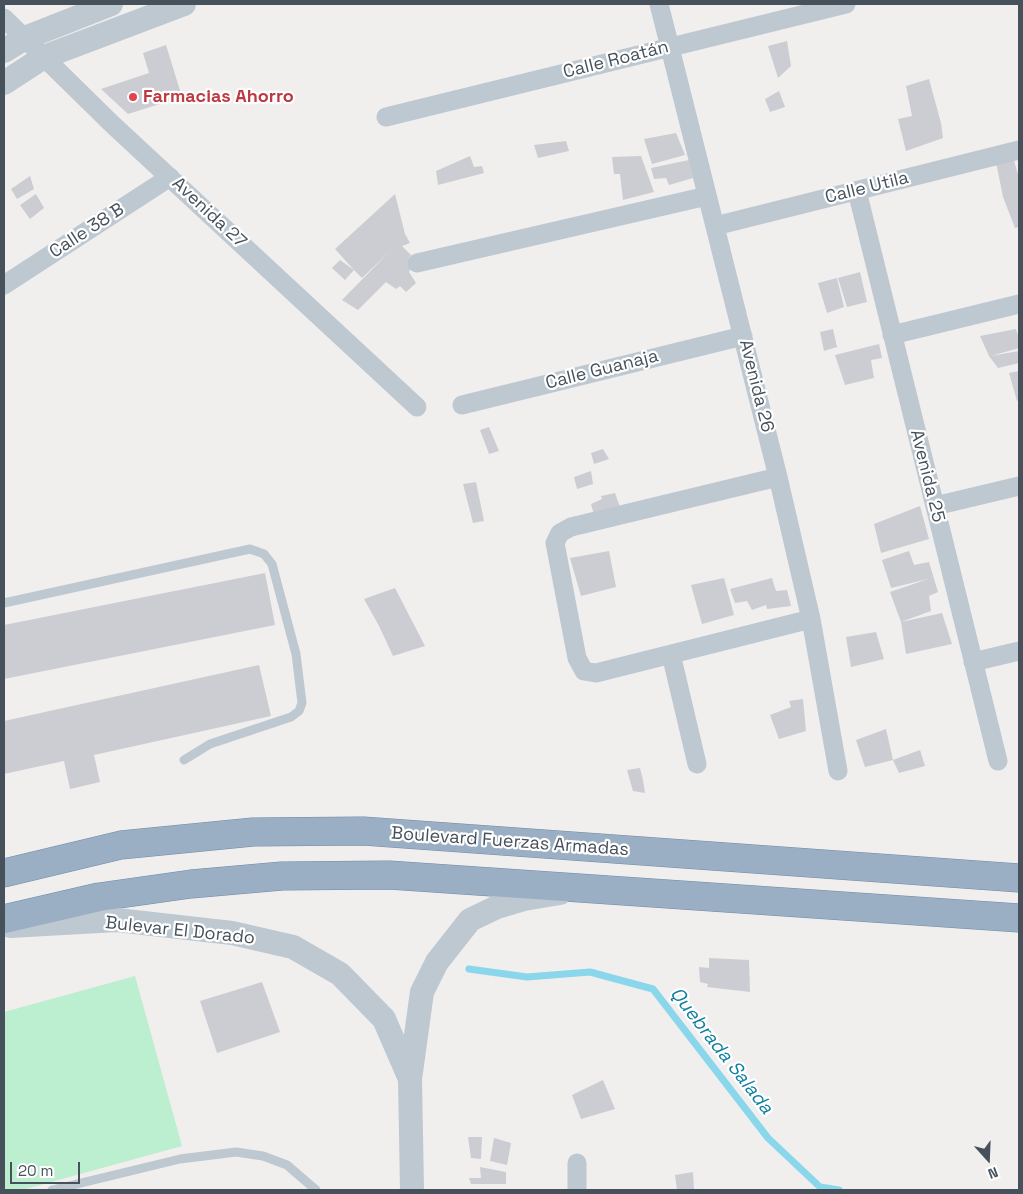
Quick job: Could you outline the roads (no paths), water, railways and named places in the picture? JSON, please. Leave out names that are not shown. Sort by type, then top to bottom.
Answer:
[{"type":"highway","name":"Boulevard Fuerzas Armadas","points":[[4,873],[121,845],[252,832],[363,831],[1019,878]]},
{"type":"highway","points":[[4,919],[99,897],[191,884],[282,876],[389,875],[1019,918]]},
{"type":"street","points":[[4,51],[25,38],[111,4]]},
{"type":"street","points":[[4,83],[44,57],[184,4]]},
{"type":"street","name":"Avenida 26","points":[[659,4],[778,477],[811,619],[838,771]]},
{"type":"street","name":"Calle Roatán","points":[[386,117],[846,4]]},
{"type":"street","name":"Avenida 27","points":[[4,18],[112,124],[417,406]]},
{"type":"street","name":"Calle Utila","points":[[715,226],[1019,150]]},
{"type":"street","name":"Calle 38 B","points":[[4,285],[170,177]]},
{"type":"street","name":"Avenida 25","points":[[857,191],[998,761]]},
{"type":"street","points":[[417,263],[707,196]]},
{"type":"street","points":[[892,334],[1019,304]]},
{"type":"street","name":"Calle Guanaja","points":[[462,405],[743,336]]},
{"type":"street","points":[[778,477],[571,527],[560,533],[555,543],[577,658],[584,670],[596,673],[811,619]]},
{"type":"street","points":[[935,506],[1019,486]]},
{"type":"street","points":[[973,662],[1019,651]]},
{"type":"street","points":[[671,654],[696,764]]},
{"type":"street","name":"Bulevar El Dorado","points":[[412,1190],[410,1079],[422,992],[437,962],[470,920],[497,907],[524,899],[589,888]]},
{"type":"street","name":"Bulevar El Dorado","points":[[4,926],[117,920],[232,933],[293,947],[340,974],[384,1019],[410,1079]]},
{"type":"street","points":[[576,1190],[577,1163]]},
{"type":"lane","points":[[4,603],[250,549],[264,554],[272,564],[296,654],[302,703],[299,711],[291,717],[210,744],[184,760]]},
{"type":"lane","points":[[52,1190],[180,1159],[236,1152],[262,1156],[287,1164],[316,1190]]},
{"type":"waterway","name":"Quebrada Salada","points":[[469,969],[527,977],[590,972],[653,989],[768,1138],[820,1187],[839,1190]]},
{"type":"place","name":"Farmacias Ahorro","points":[[133,97]]}]
